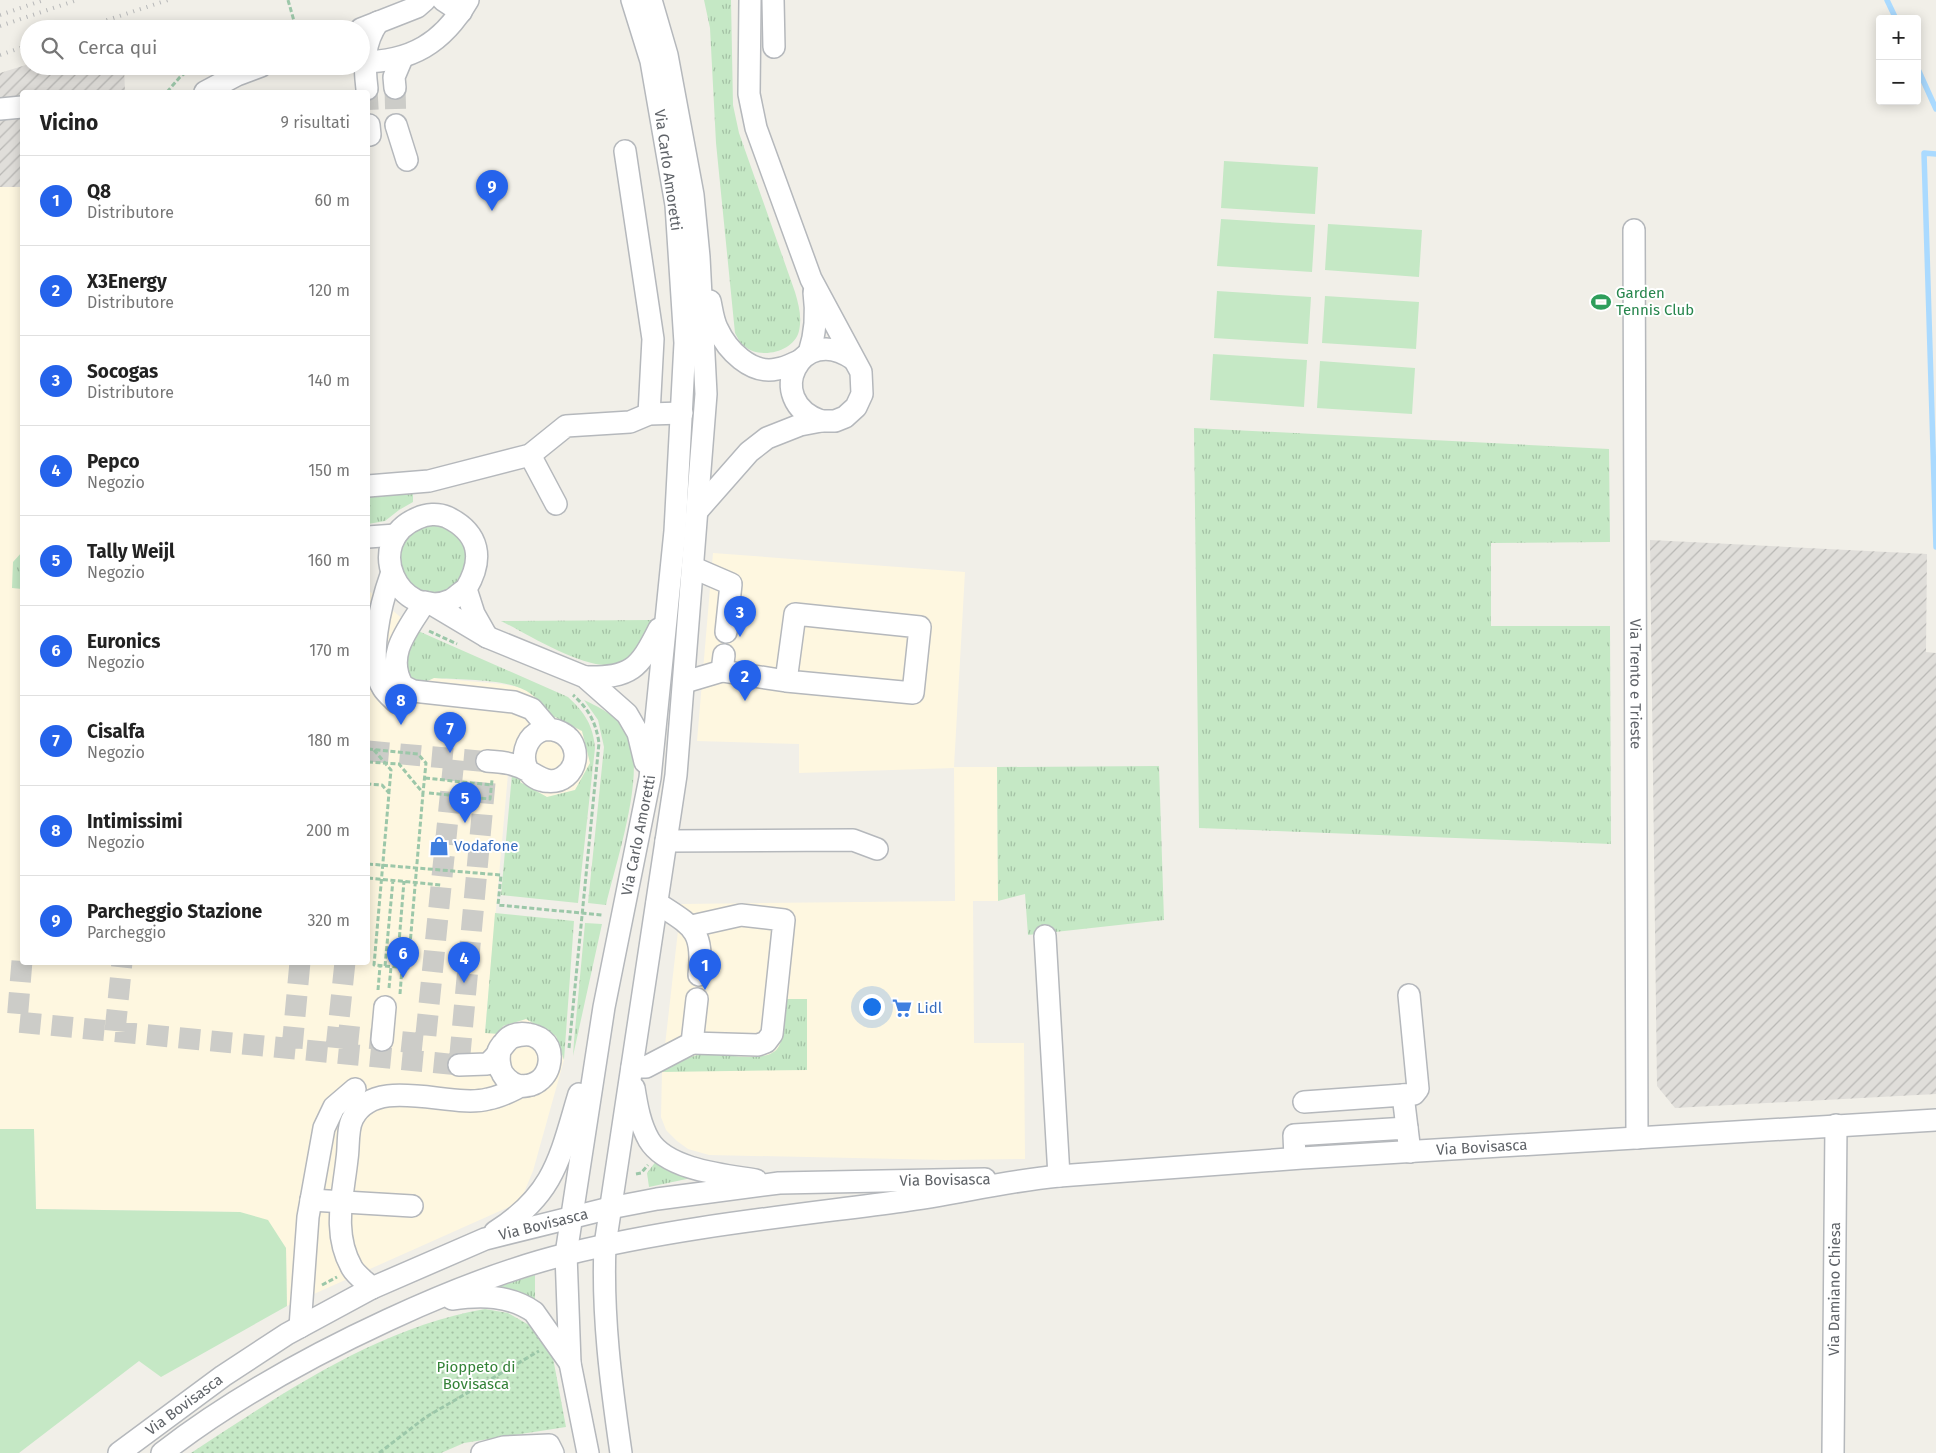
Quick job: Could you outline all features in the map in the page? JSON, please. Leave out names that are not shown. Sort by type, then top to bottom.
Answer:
[{"type":"street","points":[[370,26],[417,7],[426,0]]},
{"type":"street","points":[[370,61],[402,58],[433,43],[455,22],[464,6],[443,0]]},
{"type":"street","name":"Via Carlo Amoretti","points":[[570,1363],[566,1254],[604,1007],[650,778],[674,532],[682,413],[685,343],[676,205],[651,61],[632,0]]},
{"type":"street","name":"Via Carlo Amoretti","points":[[622,1453],[610,1373],[604,1306],[605,1245],[676,775],[694,568],[706,394],[699,257],[693,194],[668,55],[651,0]]},
{"type":"street","points":[[698,510],[749,452],[767,438],[800,425],[821,421],[835,421],[845,417],[856,407],[862,394],[863,381],[861,372],[811,279],[756,128],[749,94],[750,0]]},
{"type":"street","points":[[750,56],[779,48],[773,0]]},
{"type":"street","points":[[395,88],[394,77],[402,58]]},
{"type":"street","points":[[209,90],[239,75]]},
{"type":"street","points":[[365,75],[367,89]]},
{"type":"street","points":[[0,109],[20,107]]},
{"type":"street","points":[[396,125],[407,160]]},
{"type":"street","points":[[625,151],[653,339],[649,414]]},
{"type":"street","name":"Via Trento e Trieste","points":[[1634,230],[1636,1138]]},
{"type":"street","name":"Via Carlo Amoretti","points":[[699,257],[717,328],[734,353],[745,363],[759,368],[776,370],[830,348],[842,351],[853,359]]},
{"type":"street","points":[[811,279],[816,307],[816,327],[804,357],[792,379],[793,397],[799,408],[810,417],[821,421]]},
{"type":"street","points":[[653,339],[685,343]]},
{"type":"street","points":[[370,486],[429,481],[530,455],[566,426],[630,422],[649,414],[682,413]]},
{"type":"street","points":[[530,455],[556,504]]},
{"type":"street","points":[[370,548],[390,566],[400,589],[414,599],[428,602],[450,600],[466,589],[476,573],[478,554],[472,537],[460,523],[443,515],[425,515],[408,522],[396,535],[390,566],[381,602],[376,666],[383,687],[396,702]]},
{"type":"street","points":[[370,537],[396,535]]},
{"type":"street","points":[[694,568],[731,584],[726,632]]},
{"type":"street","points":[[466,589],[474,614],[486,638]]},
{"type":"street","points":[[428,602],[486,638],[585,677],[612,678],[632,669],[646,655],[665,616]]},
{"type":"street","points":[[428,602],[396,652],[395,668],[403,686],[413,691],[514,702],[532,708],[558,750]]},
{"type":"street","points":[[685,682],[723,663],[786,681],[912,693],[920,627],[795,614],[786,681]]},
{"type":"street","points":[[585,677],[626,714],[638,733],[650,778]]},
{"type":"street","points":[[532,774],[524,756],[558,750]]},
{"type":"street","points":[[487,762],[513,764],[542,780],[558,750]]},
{"type":"street","points":[[666,841],[853,840],[877,849]]},
{"type":"street","points":[[657,903],[692,926],[702,952],[700,975]]},
{"type":"street","points":[[692,926],[741,915],[784,920],[772,1034],[766,1042],[758,1045],[692,1043],[646,1067],[631,1070],[639,1117],[650,1142],[659,1152],[682,1164],[711,1172],[779,1184]]},
{"type":"street","points":[[1045,936],[1059,1176]]},
{"type":"street","points":[[1304,1102],[1414,1094],[1418,1089],[1409,995]]},
{"type":"street","points":[[382,1040],[388,996]]},
{"type":"street","points":[[692,1043],[697,1000]]},
{"type":"street","points":[[485,1239],[510,1223],[534,1202],[549,1181],[569,1126],[604,1007]]},
{"type":"street","points":[[459,1064],[486,1064],[531,1047]]},
{"type":"street","points":[[530,1084],[507,1080],[531,1047]]},
{"type":"street","points":[[372,1288],[353,1269],[341,1242],[339,1222],[352,1119],[368,1101],[386,1095],[485,1100],[505,1095],[530,1084],[548,1070],[531,1047]]},
{"type":"street","points":[[300,1327],[300,1296],[311,1200],[324,1128],[334,1107],[355,1089]]},
{"type":"street","points":[[1403,1095],[1410,1152]]},
{"type":"street","name":"Via Bovisasca","points":[[119,1453],[241,1364],[300,1327],[372,1288],[485,1239],[571,1217],[657,1199],[779,1184],[1027,1179],[1294,1158],[1936,1120]]},
{"type":"street","name":"Via Damiano Chiesa","points":[[1832,1453],[1836,1125]]},
{"type":"street","points":[[1294,1158],[1294,1135],[1407,1128]]},
{"type":"street","name":"Via Bovisasca","points":[[162,1453],[223,1409],[272,1379],[353,1336],[427,1302],[480,1281],[566,1254],[650,1236],[954,1194],[1027,1179]]},
{"type":"street","points":[[311,1200],[412,1206]]},
{"type":"street","points":[[427,1302],[481,1296],[509,1300],[534,1312],[570,1363],[588,1453]]},
{"type":"street","points":[[482,1453],[504,1447],[549,1445],[553,1453]]},
{"type":"path","points":[[288,0],[294,20]]},
{"type":"path","points":[[169,90],[183,75]]},
{"type":"path","points":[[423,629],[459,645]]},
{"type":"path","points":[[531,1047],[582,913],[599,743],[596,724],[588,711],[574,696],[565,692]]},
{"type":"path","points":[[370,749],[418,754],[426,763],[408,968],[374,965],[389,793],[382,785],[370,784]]},
{"type":"path","points":[[374,750],[390,770],[383,865]]},
{"type":"path","points":[[370,762],[398,764],[424,793],[417,868]]},
{"type":"path","points":[[425,778],[491,785],[490,798],[429,793]]},
{"type":"path","points":[[370,864],[501,875],[498,905],[611,915]]},
{"type":"path","points":[[370,878],[441,885]]},
{"type":"path","points":[[385,966],[393,880]]},
{"type":"path","points":[[396,967],[404,882]]},
{"type":"path","points":[[380,966],[388,996]]},
{"type":"path","points":[[388,996],[391,966]]},
{"type":"path","points":[[388,996],[402,968]]},
{"type":"path","points":[[318,1287],[344,1274]]},
{"type":"path","points":[[379,1453],[426,1417],[544,1348]]},
{"type":"shaded area","points":[[20,67],[20,75],[124,75],[125,90],[20,90],[20,187],[0,187],[0,73]]},
{"type":"shaded area","points":[[0,187],[20,187],[20,965],[370,965],[370,592],[416,630],[425,682],[434,678],[501,684],[518,687],[531,693],[541,702],[551,718],[555,717],[582,731],[591,763],[575,790],[547,797],[520,782],[524,776],[508,774],[485,1033],[526,1019],[556,1036],[564,1060],[533,1171],[520,1202],[287,1306],[286,1248],[240,1212],[36,1209],[34,1129],[0,1129]]},
{"type":"shaded area","points":[[1650,540],[1927,554],[1926,652],[1936,653],[1936,1094],[1675,1108],[1657,1086]]},
{"type":"shaded area","points":[[713,553],[965,572],[954,767],[997,767],[998,901],[973,901],[974,1043],[1024,1043],[1025,1159],[946,1160],[709,1155],[688,1149],[666,1130],[661,1117],[662,1072],[681,904],[955,901],[954,768],[799,773],[799,744],[697,741]]},
{"type":"green space","points":[[704,0],[731,0],[733,105],[739,133],[799,307],[800,326],[796,338],[784,349],[776,352],[759,353],[751,350],[741,343],[735,333],[716,143],[710,28]]},
{"type":"green space","points":[[1224,161],[1318,167],[1315,214],[1221,208]]},
{"type":"green space","points":[[1221,219],[1315,225],[1312,272],[1217,266]]},
{"type":"green space","points":[[1328,224],[1422,230],[1419,277],[1325,270]]},
{"type":"green space","points":[[1217,291],[1311,297],[1308,344],[1214,338]]},
{"type":"green space","points":[[1325,296],[1419,302],[1416,349],[1322,343]]},
{"type":"green space","points":[[1213,354],[1307,360],[1304,407],[1210,400]]},
{"type":"green space","points":[[1320,361],[1415,368],[1412,414],[1317,408]]},
{"type":"green space","points":[[1194,428],[1609,449],[1610,542],[1491,543],[1491,626],[1610,626],[1611,844],[1199,828]]},
{"type":"green space","points":[[413,494],[413,502],[385,521],[370,524],[370,496]]},
{"type":"green space","points":[[433,525],[446,527],[457,535],[465,546],[467,559],[465,572],[457,583],[446,591],[433,593],[420,591],[409,583],[401,572],[399,559],[401,546],[409,535],[420,527]]},
{"type":"green space","points":[[20,554],[20,589],[12,588],[13,562]]},
{"type":"green space","points":[[652,620],[641,646],[623,661],[611,665],[599,665],[570,656],[501,621]]},
{"type":"green space","points":[[416,630],[568,697],[587,720],[595,748],[578,903],[501,895],[512,774],[524,775],[520,782],[547,797],[575,790],[590,763],[582,731],[555,717],[551,718],[534,696],[511,685],[498,682],[434,678],[420,682],[405,677],[403,644]]},
{"type":"green space","points":[[584,700],[603,710],[620,723],[628,735],[633,751],[634,772],[628,819],[606,905],[588,903],[604,747],[598,720]]},
{"type":"green space","points":[[1159,766],[1164,920],[1028,935],[1025,894],[998,901],[997,767]]},
{"type":"green space","points":[[495,913],[574,921],[564,1060],[556,1036],[526,1019],[503,1026],[499,1034],[485,1033]]},
{"type":"green space","points":[[585,923],[602,924],[573,1056],[574,1041]]},
{"type":"green space","points":[[787,999],[807,999],[807,1070],[662,1072],[686,1059],[703,1054],[752,1057],[764,1056],[773,1052],[781,1041],[783,1003]]},
{"type":"green space","points":[[0,1129],[34,1129],[36,1209],[240,1212],[268,1220],[286,1248],[287,1306],[161,1377],[139,1361],[19,1453],[0,1453]]},
{"type":"green space","points":[[660,1156],[696,1177],[649,1187],[647,1173]]},
{"type":"green space","points":[[535,1275],[535,1303],[497,1290],[498,1287]]},
{"type":"green space","name":"Pioppeto di Bovisasca","points":[[485,1309],[508,1313],[529,1325],[553,1358],[566,1427],[464,1443],[441,1453],[191,1453],[295,1387],[368,1347],[406,1331],[445,1318]]},
{"type":"waterway","points":[[1887,0],[1894,15]]},
{"type":"waterway","points":[[1921,76],[1936,109]]},
{"type":"waterway","points":[[1936,154],[1924,153],[1936,547]]},
{"type":"tunnel","points":[[395,88],[396,125]]},
{"type":"tunnel","points":[[370,751],[502,763]]},
{"type":"tunnel","points":[[338,1035],[425,1044],[454,759]]},
{"type":"tunnel","points":[[22,965],[17,1022],[459,1065],[487,761]]},
{"type":"tunnel","points":[[115,1031],[122,965]]},
{"type":"tunnel","points":[[292,1048],[300,965]]},
{"type":"tunnel","points":[[336,1048],[345,965]]},
{"type":"railway","points":[[0,15],[44,0]]},
{"type":"railway","points":[[0,26],[77,0]]},
{"type":"railway","points":[[107,20],[168,0]]},
{"type":"railway","points":[[0,55],[20,48]]},
{"type":"place","name":"Parcheggio Stazione","points":[[492,211]]},
{"type":"place","name":"Garden Tennis Club","points":[[1601,302]]},
{"type":"place","name":"Socogas","points":[[740,637]]},
{"type":"place","name":"X3Energy","points":[[745,701]]},
{"type":"place","name":"Intimissimi","points":[[401,725]]},
{"type":"place","name":"Cisalfa","points":[[450,753]]},
{"type":"place","name":"Tally Weijl","points":[[465,823]]},
{"type":"place","name":"Vodafone","points":[[439,846]]},
{"type":"place","name":"Euronics","points":[[403,978]]},
{"type":"place","name":"Pepco","points":[[464,983]]},
{"type":"place","name":"Q8","points":[[705,990]]},
{"type":"place","name":"Lidl","points":[[902,1008]]}]
